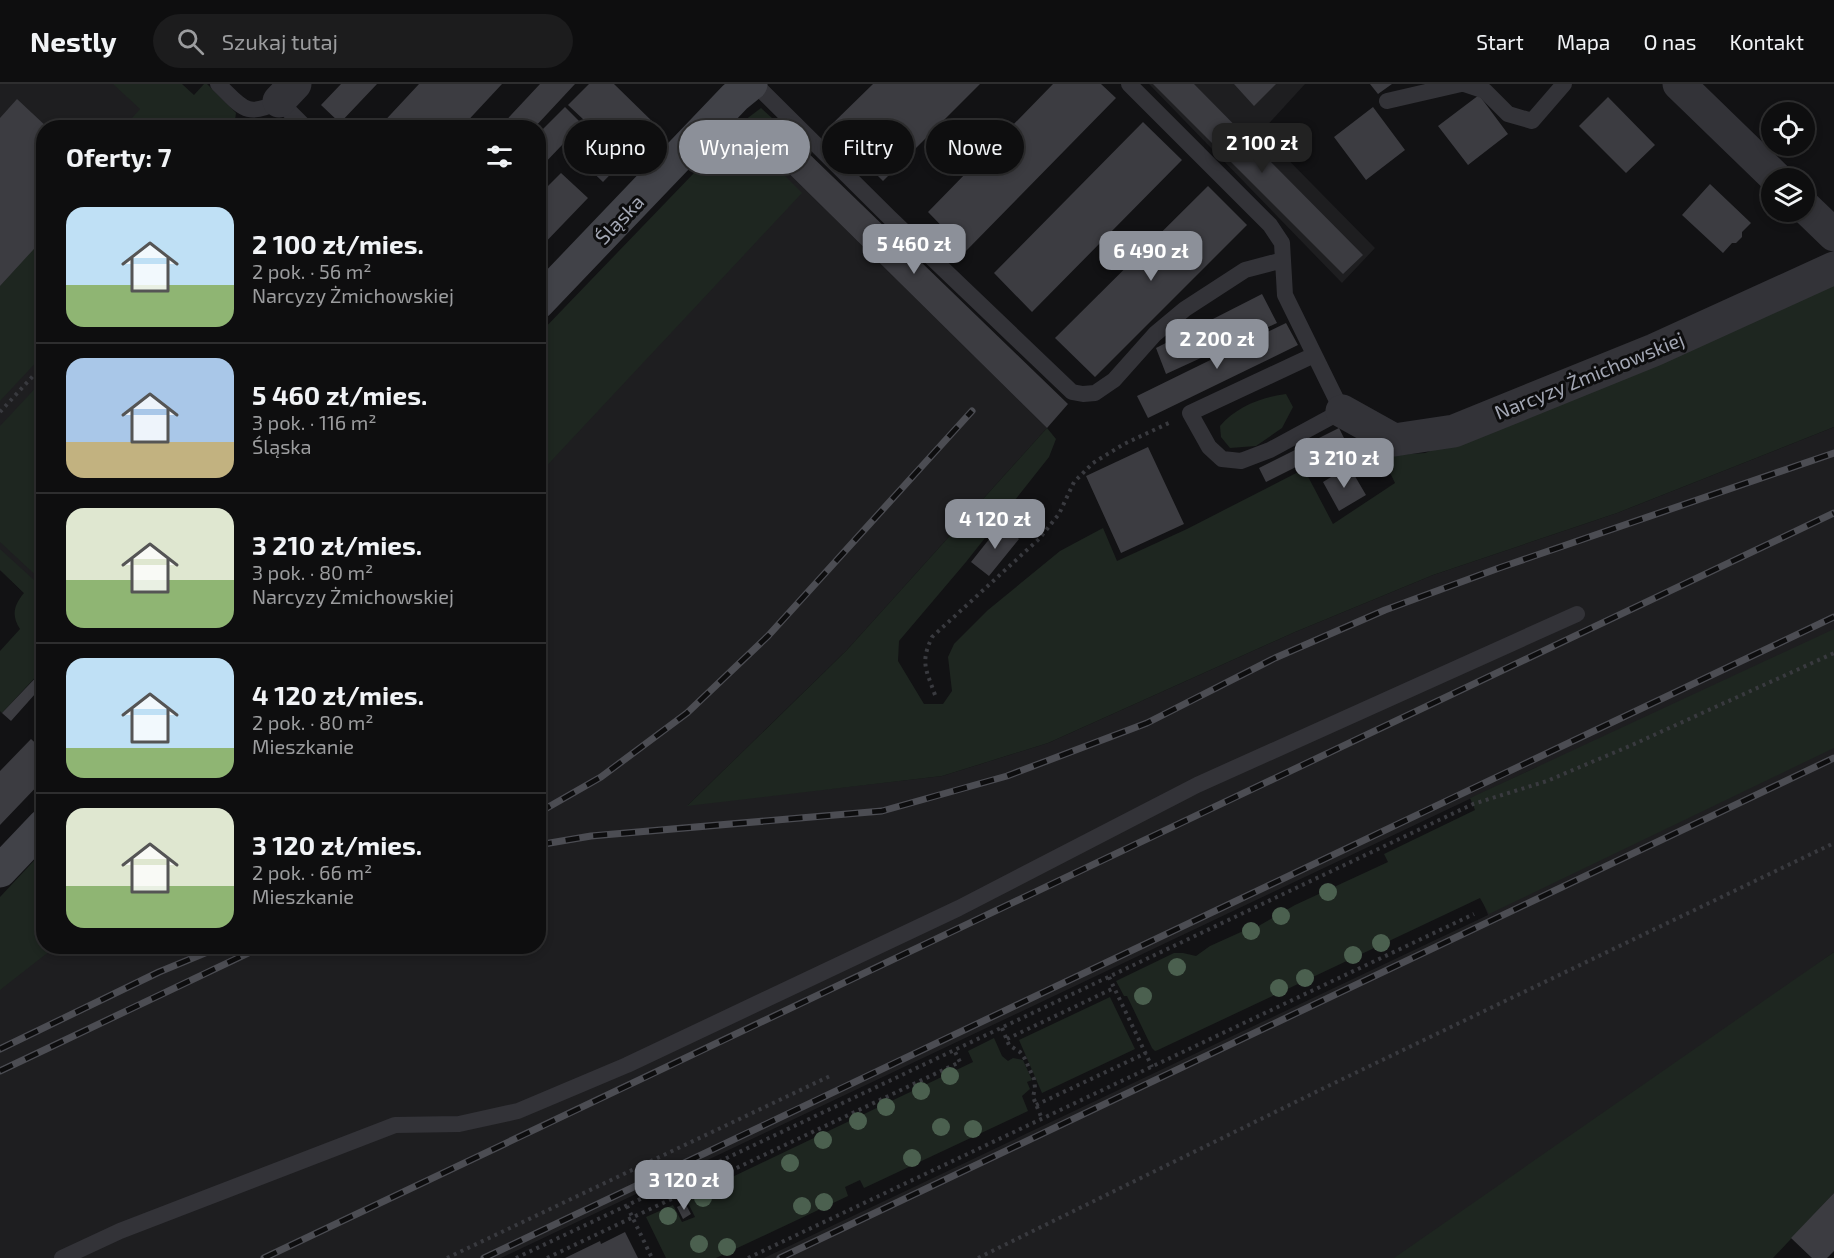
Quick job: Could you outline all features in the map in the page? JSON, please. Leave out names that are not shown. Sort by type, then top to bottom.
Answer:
[{"type":"street","name":"Śląska","points":[[546,295],[735,97],[753,84]]},
{"type":"street","points":[[1679,84],[1766,168]]},
{"type":"street","points":[[1815,217],[1834,235]]},
{"type":"street","name":"Narcyzy Żmichowskiej","points":[[1342,411],[1394,440],[1454,431],[1654,350],[1834,268]]},
{"type":"street","points":[[0,871],[36,833]]},
{"type":"lane","points":[[218,84],[243,108],[256,111],[287,93],[302,120]]},
{"type":"lane","points":[[753,84],[1072,392],[1095,393],[1114,380],[1155,334],[1185,309],[1245,270],[1283,260]]},
{"type":"lane","points":[[1129,84],[1270,225],[1282,243],[1285,295],[1342,411],[1270,450],[1241,461],[1222,459],[1209,447],[1190,413],[1314,355]]},
{"type":"lane","points":[[1388,101],[1463,84],[1485,91],[1508,114],[1532,121],[1564,84]]},
{"type":"lane","points":[[62,1258],[120,1231],[394,1125],[459,1124],[529,1107],[627,1065],[959,908],[1197,785],[1577,614]]},
{"type":"path","points":[[0,412],[36,373]]},
{"type":"path","points":[[935,695],[925,665],[924,654],[932,637],[1039,539],[1059,514],[1074,482],[1093,463],[1124,444],[1190,413]]},
{"type":"path","points":[[516,1258],[1473,804],[1547,781],[1834,653]]},
{"type":"path","points":[[978,1258],[1324,1088],[1834,843]]},
{"type":"path","points":[[748,1258],[1474,914]]},
{"type":"path","points":[[1109,977],[1152,1067]]},
{"type":"path","points":[[1007,1039],[1114,988]]},
{"type":"path","points":[[1002,1028],[1009,1045],[1020,1052],[1034,1079],[1033,1097],[1042,1119]]},
{"type":"path","points":[[547,1258],[960,1062],[954,1050]]},
{"type":"path","points":[[1036,1105],[1146,1053]]},
{"type":"path","points":[[447,1258],[830,1076]]},
{"type":"path","points":[[627,1206],[652,1258]]},
{"type":"shaded area","points":[[0,84],[173,84],[212,120],[36,120],[36,604],[0,570]]},
{"type":"shaded area","points":[[113,84],[182,84],[194,95],[204,84],[207,84],[236,113],[235,120],[130,120],[140,109]]},
{"type":"shaded area","points":[[1149,84],[1305,84],[1261,132],[1375,248],[1342,283]]},
{"type":"shaded area","points":[[761,108],[772,118],[770,120],[745,120]]},
{"type":"shaded area","points":[[693,174],[783,174],[802,193],[546,467],[546,327]]},
{"type":"shaded area","points":[[718,174],[789,174],[1047,428],[847,650],[688,805],[942,776],[1048,743],[1295,632],[1433,575],[1617,513],[1834,427],[1834,952],[1415,1258],[764,1258],[1488,915],[1483,902],[1537,767],[501,1258],[0,1258],[0,923],[36,942],[36,954],[546,954],[546,354]]},
{"type":"shaded area","points":[[36,246],[36,362],[0,401],[0,286]]},
{"type":"shaded area","points":[[1834,282],[1834,427],[1617,513],[1433,575],[1295,632],[1048,743],[942,776],[687,806],[847,650],[1047,428],[1056,439],[1049,457],[966,562],[899,641],[898,661],[924,704],[943,704],[952,691],[948,657],[954,644],[988,610],[1060,551],[1103,528],[1117,561],[1187,529],[1304,469],[1333,524],[1395,483],[1382,456],[1425,453],[1481,432]]},
{"type":"shaded area","points":[[36,387],[36,575],[0,542],[0,426]]},
{"type":"shaded area","points":[[1286,394],[1293,407],[1282,428],[1256,446],[1230,448],[1221,437],[1220,426],[1241,408],[1258,400]]},
{"type":"shaded area","points":[[0,549],[36,582],[36,677],[2,713],[0,711],[0,651],[20,629],[15,619],[15,610],[24,593],[0,570]]},
{"type":"shaded area","points":[[1834,629],[1834,748],[1489,914],[1480,898],[1158,1050],[1155,1051],[1152,1048],[1127,996],[1124,996],[1116,981],[1174,953],[1196,956],[1210,946],[1255,928],[1295,905],[1388,862],[1384,854],[1475,810],[1470,798]]},
{"type":"shaded area","points":[[36,858],[36,954],[46,954],[0,990],[0,897]]},
{"type":"shaded area","points":[[1834,952],[1834,1193],[1773,1258],[1394,1258]]},
{"type":"shaded area","points":[[1110,997],[1135,1049],[1042,1093],[1019,1040]]},
{"type":"shaded area","points":[[994,1038],[1002,1056],[1008,1061],[1013,1058],[1023,1060],[1032,1080],[1027,1082],[1030,1089],[1022,1096],[1028,1111],[864,1188],[860,1180],[845,1187],[848,1196],[716,1258],[666,1258],[646,1217],[673,1205],[682,1222],[695,1217],[686,1199],[973,1062],[968,1051]]},
{"type":"building","points":[[341,84],[377,84],[343,120],[337,120],[321,105]]},
{"type":"building","points":[[419,84],[502,84],[468,120],[385,120]]},
{"type":"building","points":[[540,84],[575,84],[541,120],[506,120]]},
{"type":"building","points":[[589,84],[614,84],[651,120],[584,120],[568,105]]},
{"type":"building","points":[[873,84],[980,84],[944,120],[926,120],[926,138],[914,150],[914,120],[836,120]]},
{"type":"building","points":[[1053,84],[1101,84],[1116,98],[966,251],[928,212],[965,174],[1024,174],[1024,120],[1018,120]]},
{"type":"building","points":[[1153,84],[1194,84],[1363,255],[1343,274]]},
{"type":"building","points":[[1234,84],[1276,84],[1254,106]]},
{"type":"building","points":[[1370,84],[1392,84],[1378,94]]},
{"type":"building","points":[[1479,95],[1508,134],[1468,165],[1438,126]]},
{"type":"building","points":[[1608,97],[1655,145],[1626,173],[1579,126]]},
{"type":"building","points":[[17,99],[39,120],[36,120],[36,247],[0,286],[0,118]]},
{"type":"building","points":[[565,107],[578,120],[564,120],[564,145],[546,162],[546,126]]},
{"type":"building","points":[[1373,107],[1405,150],[1366,180],[1334,137]]},
{"type":"building","points":[[1143,122],[1182,160],[1032,312],[994,273]]},
{"type":"building","points":[[810,155],[822,166],[822,174],[830,174],[1068,404],[1047,428],[789,174],[810,174]]},
{"type":"building","points":[[561,173],[588,198],[546,242],[546,188]]},
{"type":"building","points":[[595,174],[611,174],[603,182]]},
{"type":"building","points":[[876,174],[890,174],[883,181]]},
{"type":"building","points":[[1710,184],[1751,223],[1742,232],[1742,237],[1736,243],[1732,243],[1723,253],[1682,215]]},
{"type":"building","points":[[1208,186],[1247,225],[1095,377],[1055,338]]},
{"type":"building","points":[[1262,294],[1277,323],[1166,374],[1156,348]]},
{"type":"building","points":[[1286,323],[1298,345],[1148,418],[1137,396]]},
{"type":"building","points":[[1339,428],[1346,442],[1266,482],[1259,468]]},
{"type":"building","points":[[1148,447],[1184,524],[1121,553],[1086,476]]},
{"type":"building","points":[[1349,466],[1366,495],[1339,511],[1323,482]]},
{"type":"building","points":[[1002,523],[1019,539],[989,576],[971,562]]},
{"type":"building","points":[[36,677],[36,693],[11,721],[2,713]]},
{"type":"building","points":[[31,739],[36,744],[36,787],[0,825],[0,771]]},
{"type":"building","points":[[1834,1193],[1834,1251],[1827,1258],[1812,1258],[1791,1238]]},
{"type":"building","points":[[685,1203],[691,1214],[683,1219],[677,1207]]},
{"type":"building","points":[[625,1232],[638,1258],[565,1258],[600,1241],[601,1244]]},
{"type":"railway","points":[[546,808],[601,777],[687,713],[768,636],[972,411]]},
{"type":"railway","points":[[546,844],[591,836],[882,811],[1007,776],[1147,723],[1275,658],[1385,610],[1499,568],[1834,453]]},
{"type":"railway","points":[[264,1258],[1834,513]]},
{"type":"railway","points":[[484,1258],[1834,617]]},
{"type":"railway","points":[[780,1258],[1834,758]]},
{"type":"railway","points":[[0,1049],[159,972],[203,954]]},
{"type":"railway","points":[[0,1071],[246,954]]}]
